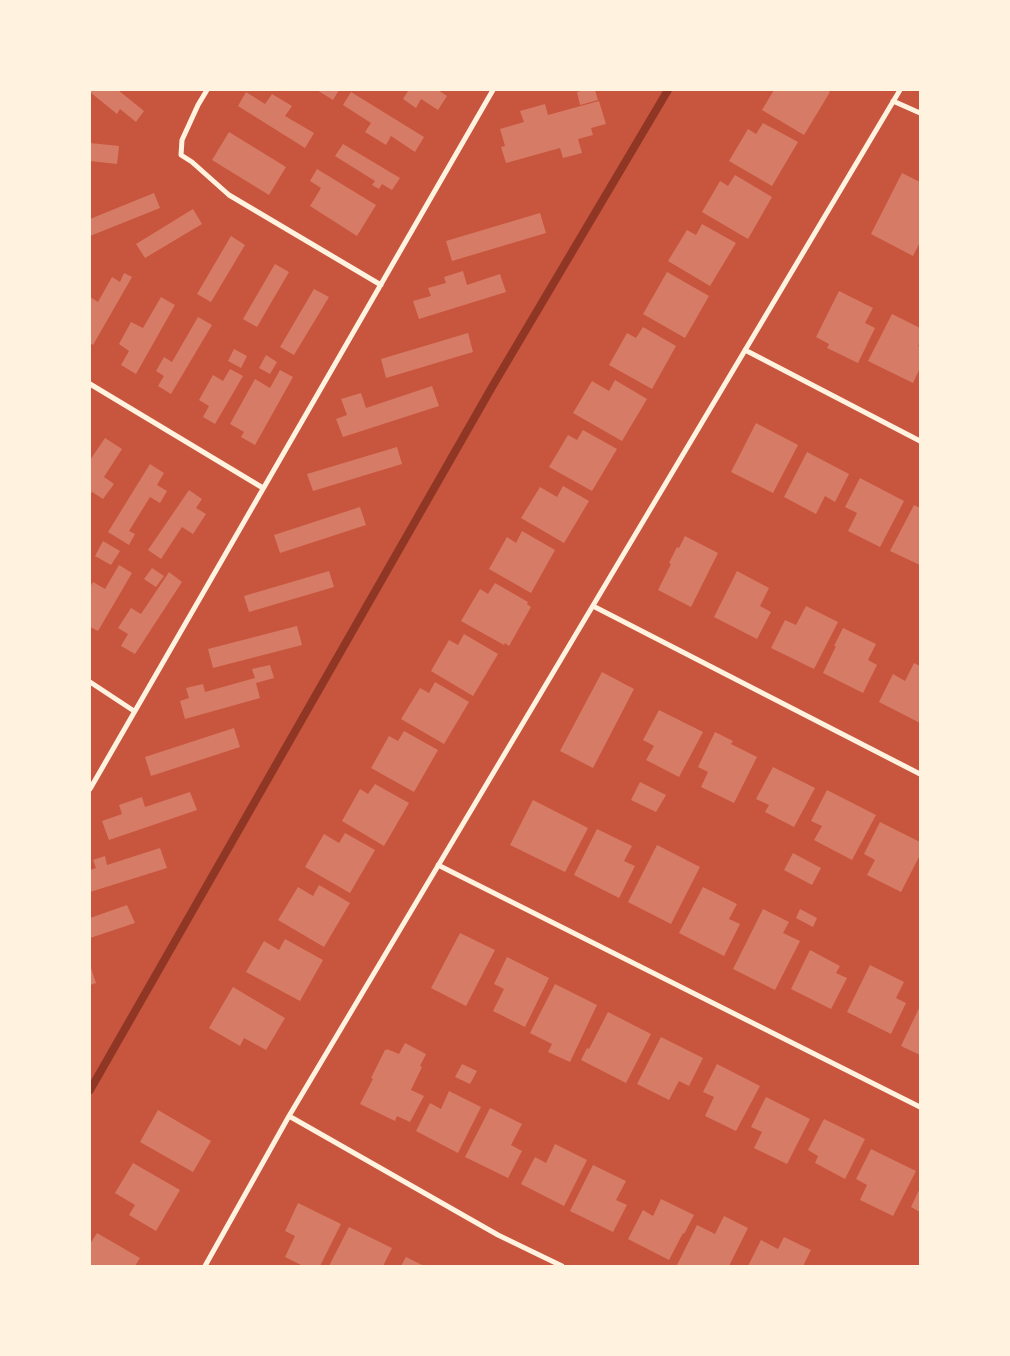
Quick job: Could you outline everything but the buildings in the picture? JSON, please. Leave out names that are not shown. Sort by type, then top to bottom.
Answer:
[{"type":"street","points":[[207,90],[182,140],[181,155],[192,162],[229,195],[381,285]]},
{"type":"street","points":[[90,789],[493,90]]},
{"type":"street","points":[[206,1266],[289,1116],[900,90]]},
{"type":"street","points":[[893,101],[920,113]]},
{"type":"street","points":[[745,350],[920,441]]},
{"type":"street","points":[[90,384],[263,488]]},
{"type":"street","points":[[593,606],[920,774]]},
{"type":"street","points":[[90,682],[134,711]]},
{"type":"street","points":[[438,866],[920,1107]]},
{"type":"street","points":[[289,1116],[498,1235],[562,1266]]},
{"type":"waterway","points":[[90,1090],[492,387],[668,90]]}]
